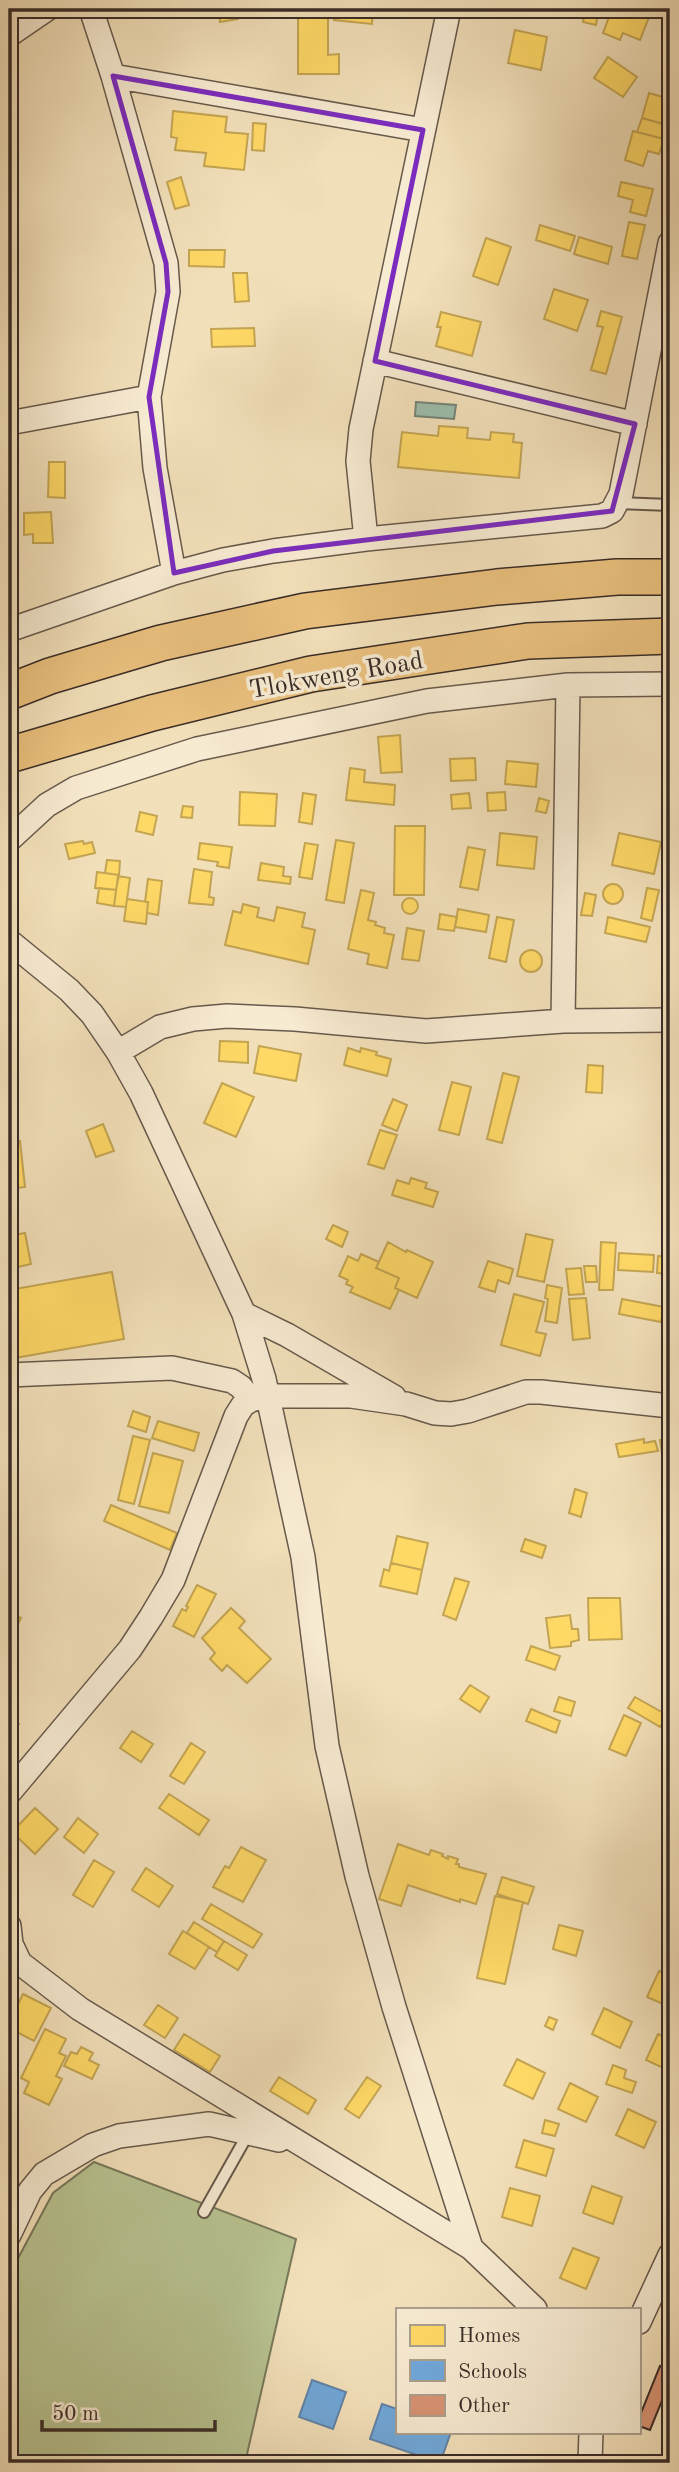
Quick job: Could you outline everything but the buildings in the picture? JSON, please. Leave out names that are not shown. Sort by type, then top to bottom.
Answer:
[{"type":"main road","points":[[9,692],[50,676],[161,643],[305,611],[497,587],[617,577],[670,577]]},
{"type":"main road","name":"Tlokweng Road","points":[[9,755],[152,713],[311,674],[528,642],[670,636]]},
{"type":"main road","points":[[9,770],[48,744]]},
{"type":"street","points":[[9,35],[47,9]]},
{"type":"street","points":[[91,9],[113,76],[166,263],[168,292],[149,397],[155,468],[174,573]]},
{"type":"street","points":[[366,539],[358,461],[360,429],[449,9]]},
{"type":"street","points":[[113,76],[423,130]]},
{"type":"street","points":[[9,630],[174,573],[273,551],[602,516],[612,511],[618,503],[670,243]]},
{"type":"street","points":[[375,361],[635,424]]},
{"type":"street","points":[[9,423],[149,397]]},
{"type":"street","points":[[9,840],[47,805],[76,788],[197,749],[427,701],[568,685],[670,684]]},
{"type":"street","points":[[563,1021],[568,685]]},
{"type":"street","points":[[9,941],[69,990],[92,1014],[118,1052],[141,1093],[244,1314],[259,1398],[303,1557],[327,1746],[357,1876],[394,2007],[471,2248]]},
{"type":"street","points":[[118,1052],[160,1027],[193,1019],[227,1016],[295,1019],[426,1031],[563,1021],[670,1020]]},
{"type":"street","points":[[244,1314],[307,1346],[405,1405]]},
{"type":"street","points":[[9,1375],[172,1368],[232,1381],[259,1398]]},
{"type":"street","points":[[9,1793],[130,1649],[151,1617],[173,1580],[236,1416],[243,1405],[259,1398],[351,1396],[451,1414],[511,1396],[541,1392],[670,1406]]},
{"type":"street","points":[[9,1926],[15,1955],[31,1974],[80,2009],[471,2248],[534,2308]]},
{"type":"street","points":[[9,2235],[30,2191],[44,2174],[93,2145],[119,2136],[209,2124],[308,2147]]},
{"type":"street","points":[[640,2320],[670,2255]]},
{"type":"street","points":[[590,2463],[591,2434]]},
{"type":"lane","points":[[618,503],[670,505]]},
{"type":"lane","points":[[204,2212],[249,2132]]},
{"type":"highlighted area","points":[[113,76],[423,130],[375,361],[635,424],[612,511],[273,551],[174,573],[149,397],[168,292],[166,263]]},
{"type":"green space","points":[[94,2162],[296,2239],[245,2463],[9,2463],[9,2275],[53,2193]]},
{"type":"shaded area","points":[[416,402],[456,405],[454,419],[415,416]]}]
